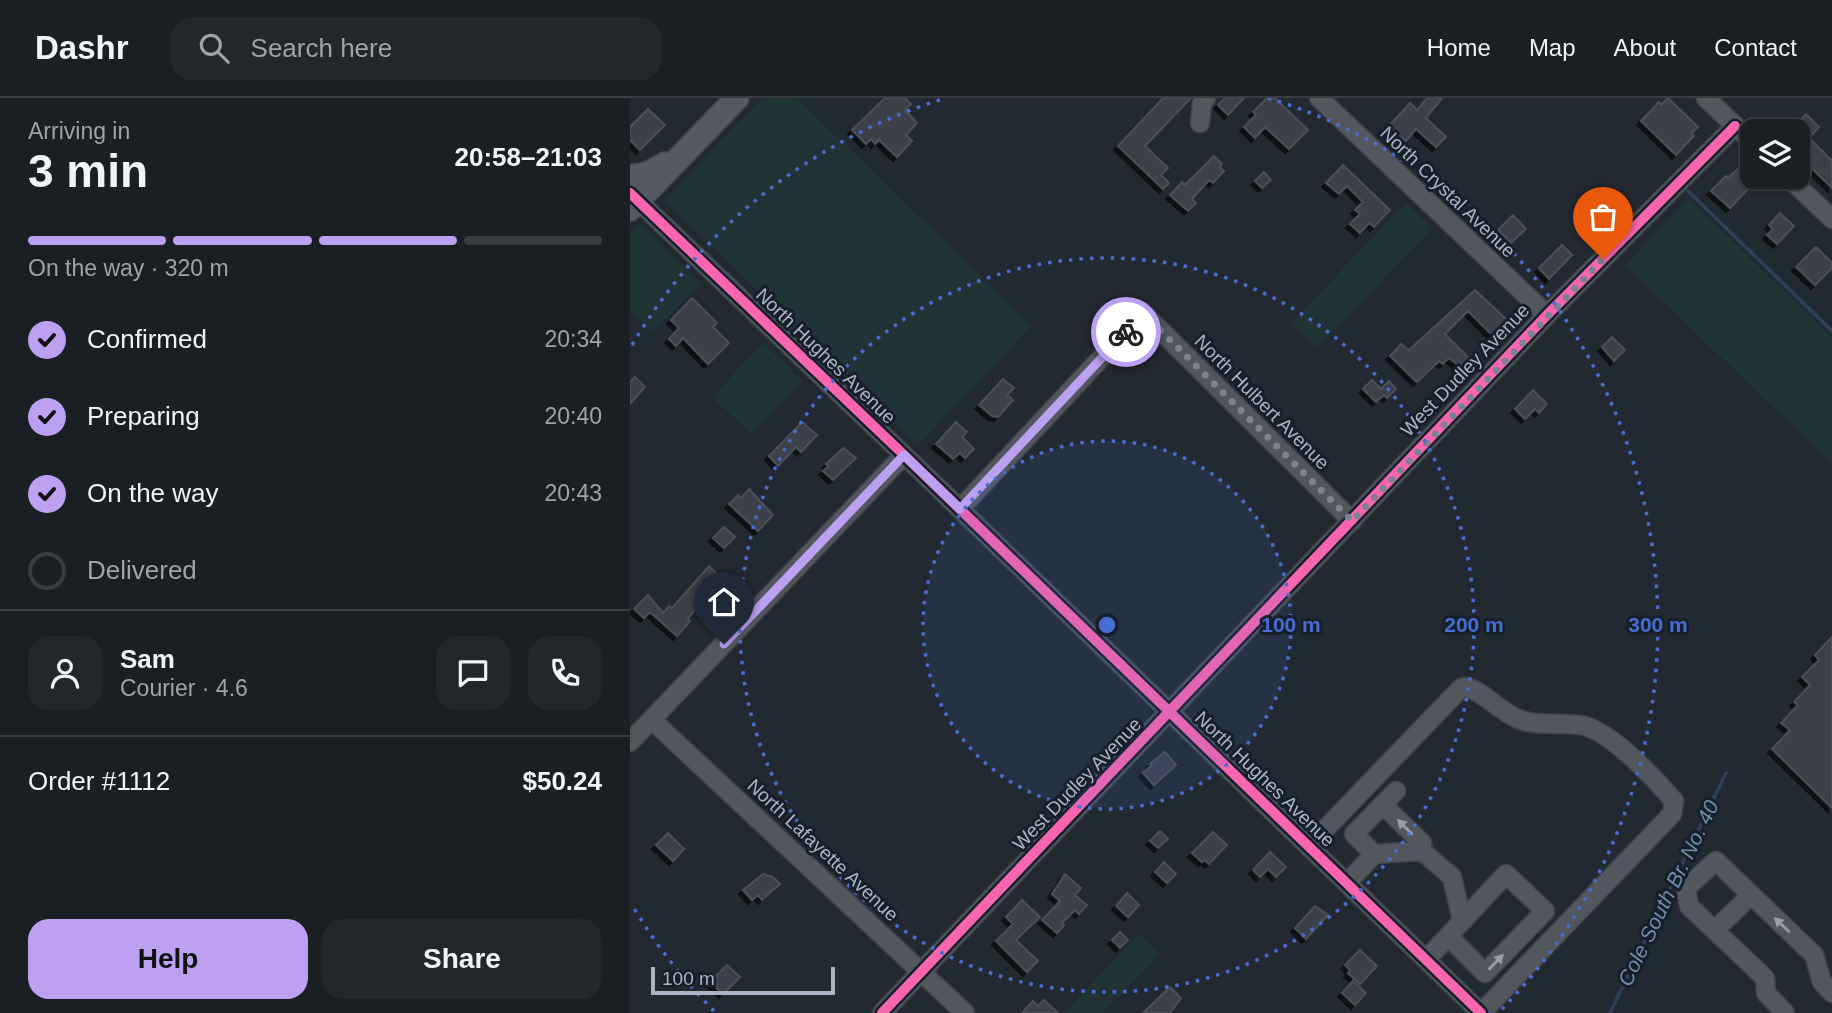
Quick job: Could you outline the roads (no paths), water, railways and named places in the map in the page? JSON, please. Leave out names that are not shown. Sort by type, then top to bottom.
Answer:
[{"type":"main road","points":[[633,201],[684,154],[737,98]]},
{"type":"main road","points":[[630,177],[647,174],[684,154]]},
{"type":"street","points":[[1200,123],[1202,103],[1206,98]]},
{"type":"street","name":"North Crystal Avenue","points":[[1320,98],[1547,315]]},
{"type":"street","points":[[1706,98],[1740,131]]},
{"type":"street","name":"West Dudley Avenue","points":[[882,1013],[1547,315],[1735,126]]},
{"type":"street","points":[[1801,189],[1832,219]]},
{"type":"street","name":"North Hughes Avenue","points":[[633,201],[904,455],[1481,1013]]},
{"type":"street","name":"North Hulbert Avenue","points":[[960,509],[1143,313],[1352,521]]},
{"type":"street","points":[[630,742],[904,455]]},
{"type":"street","points":[[1309,846],[1461,688],[1466,687],[1521,720],[1582,726],[1609,737],[1664,789],[1674,801],[1672,814],[1481,1013]]},
{"type":"street","name":"North Lafayette Avenue","points":[[652,720],[965,1013]]},
{"type":"street","points":[[1374,854],[1354,834],[1396,791]]},
{"type":"street","points":[[1383,805],[1422,843],[1422,851]]},
{"type":"street","points":[[1347,883],[1374,854],[1422,851],[1452,877],[1462,920]]},
{"type":"street","points":[[1785,1013],[1766,993],[1765,978],[1689,906],[1686,888],[1716,861],[1814,956],[1822,982],[1832,993]]},
{"type":"street","points":[[1426,960],[1462,920],[1506,874],[1545,911],[1485,973],[1448,936]]},
{"type":"street","points":[[1715,930],[1751,895]]},
{"type":"waterway","name":"Cole South Br. No. 40","points":[[1688,191],[1832,331]]},
{"type":"waterway","name":"Cole South Br. No. 40","points":[[1610,1013],[1726,773]]}]
